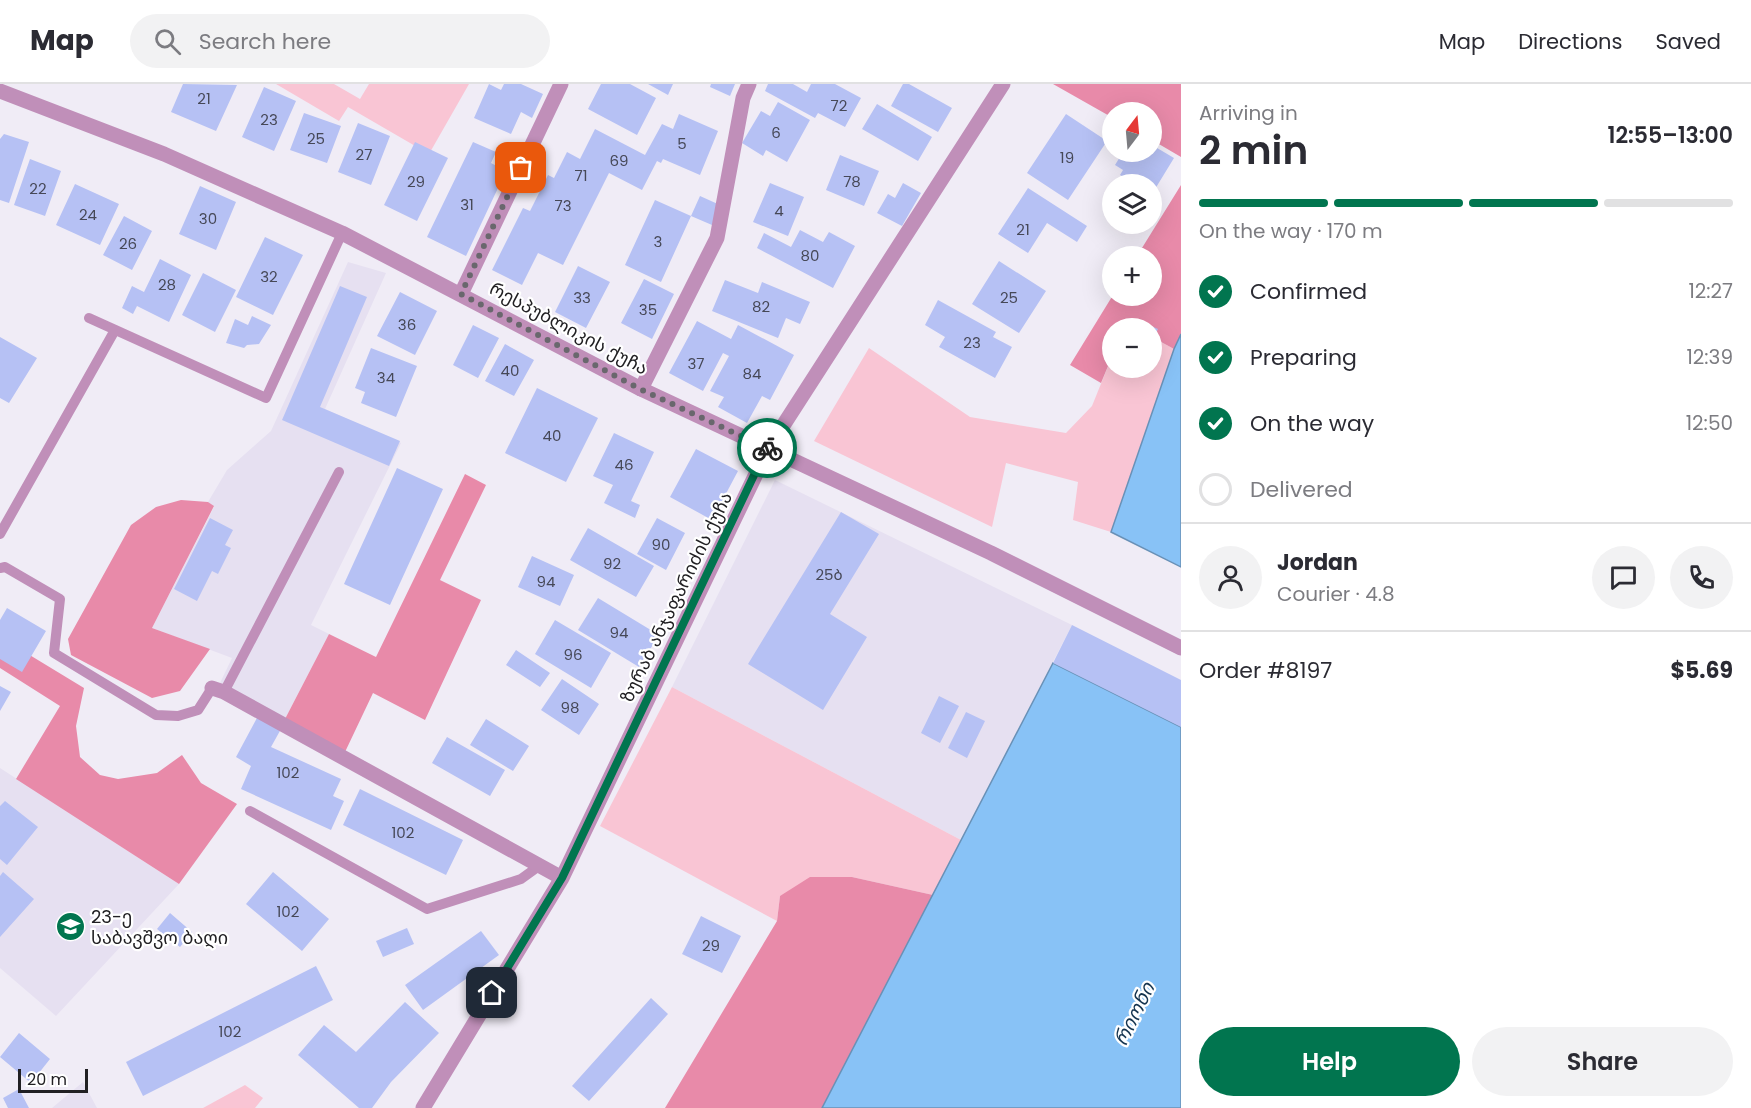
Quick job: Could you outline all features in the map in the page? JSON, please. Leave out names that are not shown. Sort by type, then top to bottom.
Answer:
[{"type":"street","points":[[461,294],[561,84]]},
{"type":"street","points":[[640,389],[717,238],[743,98],[749,84]]},
{"type":"street","name":"ზურაბ ანჯაფარიძის ქუჩა","points":[[423,1108],[562,878],[768,449],[1003,84]]},
{"type":"street","name":"რესპუბლიკის ქუჩა","points":[[0,91],[164,154],[342,233],[640,389],[1081,598],[1181,648]]},
{"type":"street","points":[[218,690],[562,878]]},
{"type":"lane","points":[[89,318],[266,398],[342,233]]},
{"type":"lane","points":[[0,534],[115,330]]},
{"type":"lane","points":[[0,568],[5,567],[60,599],[54,653],[156,715],[178,717],[198,710],[218,690],[339,472]]},
{"type":"lane","points":[[250,811],[427,909],[521,879],[539,866]]},
{"type":"shaded area","points":[[276,84],[334,84],[360,99],[369,84],[469,84],[429,154],[348,107],[339,121]]},
{"type":"shaded area","points":[[1053,84],[1181,84],[1181,157],[1162,146],[1162,102],[1102,102],[1102,112]]},
{"type":"shaded area","points":[[1181,185],[1181,334],[1174,349],[1162,342],[1162,318],[1102,318],[1103,378],[1101,383],[1070,365],[1106,306],[1162,306],[1162,246],[1143,246],[1151,234],[1162,234],[1162,216]]},
{"type":"shaded area","points":[[348,262],[386,273],[325,409],[401,443],[311,625],[329,634],[285,719],[220,683],[232,658],[152,628],[214,507],[208,502],[227,470],[271,431]]},
{"type":"shaded area","points":[[1162,342],[1174,349],[1111,532],[1073,520],[1078,482],[1006,463],[992,527],[814,441],[869,348],[970,417],[1066,433],[1092,406],[1103,378],[1162,378]]},
{"type":"shaded area","points":[[465,474],[486,485],[440,580],[481,600],[425,720],[373,693],[345,752],[285,719],[329,634],[376,657]]},
{"type":"shaded area","points":[[775,480],[1072,625],[961,840],[672,687]]},
{"type":"shaded area","points":[[181,500],[208,502],[214,506],[152,628],[210,649],[180,691],[152,698],[71,655],[68,639],[131,525],[156,507]]},
{"type":"shaded area","points":[[0,637],[84,688],[76,726],[80,757],[100,775],[118,779],[157,773],[182,755],[201,783],[237,804],[179,884],[16,779],[60,706],[0,668]]},
{"type":"shaded area","points":[[672,687],[961,840],[933,895],[852,877],[780,896],[777,921],[600,826]]},
{"type":"shaded area","name":"23-ე საბავშვო ბაღი","points":[[0,768],[179,884],[56,1016],[0,968]]},
{"type":"shaded area","points":[[810,877],[852,877],[933,895],[822,1108],[665,1108],[777,921],[780,896]]},
{"type":"shaded area","points":[[83,1082],[97,1108],[52,1108]]},
{"type":"shaded area","points":[[245,1085],[263,1098],[255,1108],[203,1108]]},
{"type":"water","points":[[1181,334],[1181,567],[1111,532]]},
{"type":"water","name":"რიონი","points":[[1053,663],[1181,727],[1181,1108],[822,1108]]},
{"type":"building","points":[[183,84],[237,85],[216,131],[171,112]]},
{"type":"building","points":[[489,84],[501,90],[504,84],[521,84],[543,94],[532,118],[521,112],[511,134],[474,118]]},
{"type":"building","points":[[601,84],[630,84],[656,98],[637,135],[588,109]]},
{"type":"building","points":[[648,84],[673,84],[668,95]]},
{"type":"building","points":[[711,84],[735,84],[730,96],[710,87]]},
{"type":"building","points":[[768,84],[793,84],[807,92],[811,84],[835,84],[861,98],[845,127],[818,113],[815,118],[765,91]]},
{"type":"building","points":[[903,84],[909,84],[952,108],[938,132],[891,106]]},
{"type":"building","points":[[264,87],[296,101],[274,151],[242,137]]},
{"type":"building","points":[[778,102],[810,120],[787,162],[766,150],[763,156],[742,143],[761,111],[770,116]]},
{"type":"building","points":[[877,104],[932,137],[918,161],[862,129]]},
{"type":"building","points":[[304,113],[341,126],[327,163],[290,150]]},
{"type":"building","points":[[679,114],[718,131],[700,175],[663,159],[661,163],[657,161],[642,190],[609,173],[563,265],[538,253],[522,285],[492,270],[523,208],[530,211],[548,175],[554,178],[567,152],[580,159],[595,129],[645,155],[662,124],[673,129]]},
{"type":"building","points":[[1066,114],[1102,138],[1102,149],[1068,200],[1027,173]]},
{"type":"building","points":[[358,123],[390,136],[371,185],[338,172]]},
{"type":"building","points":[[4,134],[29,142],[9,203],[0,200],[0,139]]},
{"type":"building","points":[[415,142],[448,158],[417,221],[384,205]]},
{"type":"building","points":[[473,142],[496,152],[491,163],[506,171],[466,256],[427,237]]},
{"type":"building","points":[[1162,151],[1174,158],[1162,178],[1162,174],[1121,174],[1123,170],[1115,165],[1117,162],[1162,162]]},
{"type":"building","points":[[840,155],[879,171],[864,206],[826,190]]},
{"type":"building","points":[[30,159],[61,171],[45,216],[14,205]]},
{"type":"building","points":[[770,183],[804,197],[788,236],[753,222]]},
{"type":"building","points":[[903,183],[921,193],[902,226],[877,213],[888,194],[895,198]]},
{"type":"building","points":[[75,184],[119,204],[100,245],[56,225]]},
{"type":"building","points":[[200,186],[236,202],[216,250],[179,234]]},
{"type":"building","points":[[1028,188],[1087,226],[1077,242],[1047,223],[1028,253],[998,234]]},
{"type":"building","points":[[700,196],[720,205],[712,225],[691,216]]},
{"type":"building","points":[[655,200],[691,216],[661,282],[625,265]]},
{"type":"building","points":[[124,216],[152,231],[132,270],[103,255]]},
{"type":"building","points":[[800,230],[823,242],[829,232],[855,246],[833,288],[757,248],[764,233],[791,247]]},
{"type":"building","points":[[265,237],[303,255],[273,315],[236,297]]},
{"type":"building","points":[[160,259],[191,275],[169,322],[137,306],[133,314],[122,308],[132,286],[144,292]]},
{"type":"building","points":[[999,261],[1046,291],[1019,333],[972,304]]},
{"type":"building","points":[[578,266],[610,282],[586,328],[555,312]]},
{"type":"building","points":[[203,273],[236,290],[215,332],[182,315]]},
{"type":"building","points":[[644,279],[674,294],[652,339],[621,323]]},
{"type":"building","points":[[725,280],[758,293],[762,282],[810,302],[800,324],[786,318],[778,338],[712,311]]},
{"type":"building","points":[[340,286],[367,297],[320,407],[400,441],[389,466],[282,420]]},
{"type":"building","points":[[400,292],[437,311],[415,355],[377,336]]},
{"type":"building","points":[[938,300],[996,332],[993,337],[1012,347],[995,378],[939,347],[945,337],[925,325]]},
{"type":"building","points":[[252,316],[271,325],[259,344],[247,345],[244,348],[226,343],[235,319],[248,325]]},
{"type":"building","points":[[697,321],[731,339],[738,325],[794,355],[770,400],[762,396],[747,423],[718,407],[724,397],[710,391],[729,356],[723,353],[703,391],[669,373]]},
{"type":"building","points":[[473,325],[499,338],[478,378],[453,365]]},
{"type":"building","points":[[0,337],[37,358],[9,403],[0,398]]},
{"type":"building","points":[[505,344],[534,360],[514,396],[485,381]]},
{"type":"building","points":[[371,348],[417,366],[396,417],[361,403],[365,392],[355,388]]},
{"type":"building","points":[[537,388],[598,418],[566,482],[505,453]]},
{"type":"building","points":[[614,433],[654,452],[631,501],[640,505],[635,518],[604,503],[613,485],[593,476]]},
{"type":"building","points":[[696,449],[738,471],[712,520],[670,497]]},
{"type":"building","points":[[397,468],[443,489],[390,605],[344,584]]},
{"type":"building","points":[[841,512],[879,534],[830,614],[867,637],[823,710],[748,664]]},
{"type":"building","points":[[210,518],[233,530],[225,545],[231,548],[218,574],[212,571],[197,601],[174,589]]},
{"type":"building","points":[[657,518],[685,533],[666,570],[637,554]]},
{"type":"building","points":[[588,528],[654,566],[636,597],[570,560]]},
{"type":"building","points":[[532,556],[574,575],[560,606],[518,587]]},
{"type":"building","points":[[598,598],[659,635],[639,667],[578,630]]},
{"type":"building","points":[[7,608],[46,631],[22,672],[0,659],[0,620]]},
{"type":"building","points":[[555,620],[611,653],[591,688],[535,654]]},
{"type":"building","points":[[1072,625],[1181,680],[1181,727],[1053,663]]},
{"type":"building","points":[[516,650],[550,673],[540,687],[506,665]]},
{"type":"building","points":[[562,679],[599,704],[579,735],[541,710]]},
{"type":"building","points":[[0,686],[11,692],[0,711]]},
{"type":"building","points":[[939,696],[959,706],[940,743],[921,733]]},
{"type":"building","points":[[966,712],[985,721],[967,758],[948,748]]},
{"type":"building","points":[[258,716],[281,729],[271,747],[341,779],[333,796],[344,801],[331,830],[241,789],[251,766],[236,757]]},
{"type":"building","points":[[486,719],[529,746],[513,771],[470,745]]},
{"type":"building","points":[[447,737],[505,770],[490,796],[432,763]]},
{"type":"building","points":[[360,789],[463,840],[446,875],[343,825]]},
{"type":"building","points":[[5,801],[38,827],[7,865],[0,859],[0,806]]},
{"type":"building","points":[[3,872],[34,899],[0,937],[0,876]]},
{"type":"building","points":[[273,872],[329,919],[302,951],[246,904]]},
{"type":"building","points":[[170,913],[192,932],[180,947],[157,929]]},
{"type":"building","points":[[701,916],[741,936],[722,973],[682,954]]},
{"type":"building","points":[[407,928],[414,944],[383,957],[376,941]]},
{"type":"building","points":[[481,931],[499,955],[423,1010],[405,985]]},
{"type":"building","points":[[316,966],[333,1000],[143,1096],[126,1062]]},
{"type":"building","points":[[651,998],[668,1014],[589,1101],[572,1086]]},
{"type":"building","points":[[405,1002],[439,1033],[391,1082],[372,1108],[359,1108],[298,1055],[324,1025],[356,1052]]},
{"type":"building","points":[[19,1033],[50,1059],[31,1083],[0,1057]]},
{"type":"building","points":[[19,1089],[29,1108],[8,1108],[3,1098]]},
{"type":"way so far","points":[[521,168],[461,294],[640,389],[767,448]]},
{"type":"place","name":"23-ე საბავშვო ბაღი","points":[[70,926]]},
{"type":"route","points":[[492,993],[562,878],[767,448]]}]
